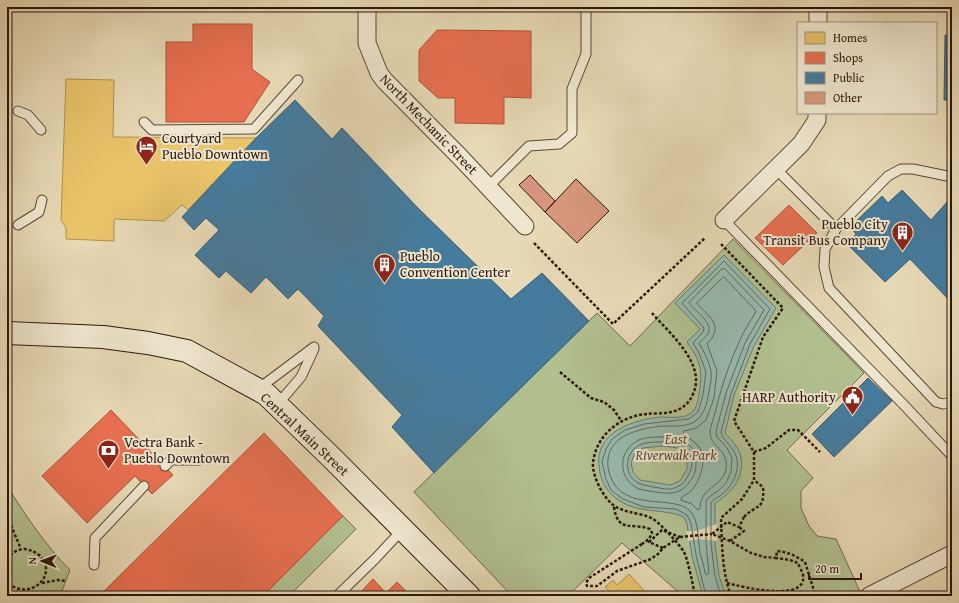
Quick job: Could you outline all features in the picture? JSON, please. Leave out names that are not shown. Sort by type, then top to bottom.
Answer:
[{"type":"street","name":"North Mechanic Street","points":[[367,7],[367,43],[379,73],[384,80],[525,226]]},
{"type":"street","points":[[818,7],[818,22]]},
{"type":"street","points":[[724,220],[801,144],[817,120],[817,114]]},
{"type":"street","name":"Central Main Street","points":[[7,333],[103,337],[148,343],[187,351],[266,394],[403,529],[468,596]]},
{"type":"street","points":[[869,596],[952,554]]},
{"type":"lane","points":[[488,186],[529,146],[559,144],[572,133],[572,89],[586,54],[586,7]]},
{"type":"lane","points":[[144,122],[152,130],[254,129],[298,80]]},
{"type":"lane","points":[[18,111],[28,115],[41,130]]},
{"type":"lane","points":[[776,169],[836,229]]},
{"type":"lane","points":[[952,177],[913,169],[901,169],[888,176],[836,229],[825,249],[824,267],[829,288],[936,402],[943,404],[952,402]]},
{"type":"lane","points":[[18,225],[39,212],[42,200]]},
{"type":"lane","points":[[724,220],[952,456]]},
{"type":"lane","points":[[257,389],[314,347],[301,377],[277,405]]},
{"type":"lane","points":[[165,466],[171,460],[199,460]]},
{"type":"lane","points":[[94,565],[95,538],[144,486]]},
{"type":"lane","points":[[337,596],[376,559],[403,529]]},
{"type":"path","points":[[534,243],[613,324],[705,238]]},
{"type":"path","points":[[721,244],[782,308],[763,337],[734,421],[754,452],[754,480],[742,499],[721,518],[722,553],[727,583],[731,596]]},
{"type":"path","points":[[652,313],[685,350],[694,366],[696,380],[694,392],[689,404],[671,412],[630,417],[614,426],[603,436],[596,450],[593,464],[595,479],[602,493],[614,506],[629,512],[652,518],[668,532],[684,552],[695,596]]},
{"type":"path","points":[[560,372],[591,398],[604,402],[614,410],[622,422]]},
{"type":"path","points":[[754,452],[766,448],[789,430],[798,430],[820,452]]},
{"type":"path","points":[[739,527],[744,517],[750,511],[757,509],[762,502],[764,495],[762,487],[754,480]]},
{"type":"path","points":[[614,506],[616,516],[622,524],[644,527],[650,529],[652,534],[649,539],[642,544],[589,578],[586,583],[587,586],[596,586],[616,571],[651,559],[663,548],[680,537],[712,534],[730,541],[750,553],[764,557],[790,560],[798,563],[803,575],[801,585],[795,591],[785,594],[768,592],[727,583]]},
{"type":"path","points":[[7,516],[21,549]]},
{"type":"path","points":[[712,534],[727,522],[744,531],[730,541]]},
{"type":"path","points":[[663,548],[649,542],[662,530],[680,537]]},
{"type":"path","points":[[7,559],[21,549],[29,550],[36,552],[41,557],[45,563],[46,570],[42,583],[31,591],[18,591],[12,588],[7,582]]},
{"type":"path","points":[[776,558],[777,551],[787,552],[805,562],[815,594]]},
{"type":"path","points":[[42,583],[58,580],[66,581]]},
{"type":"path","points":[[13,596],[18,591]]},
{"type":"green space","name":"East Riverwalk Park","points":[[733,239],[864,373],[787,450],[813,478],[801,491],[801,508],[809,526],[817,536],[836,539],[862,596],[683,596],[622,543],[568,596],[512,596],[414,492],[597,313],[630,346]]},
{"type":"green space","points":[[7,486],[44,540],[70,570],[60,596],[7,596]]},
{"type":"green space","points":[[343,516],[356,529],[289,596],[263,596]]},
{"type":"water","points":[[724,255],[776,308],[754,346],[734,395],[725,433],[738,450],[742,464],[736,484],[727,494],[715,503],[715,544],[719,576],[726,596],[703,596],[692,556],[687,524],[684,517],[676,514],[635,508],[615,498],[603,482],[599,466],[599,454],[603,444],[609,436],[618,430],[639,421],[660,417],[687,416],[695,409],[699,397],[701,373],[697,358],[687,342],[700,329],[675,303]],"holes":[[[663,446],[678,448],[687,456],[687,469],[680,481],[670,485],[640,480],[633,472],[631,463],[634,455],[643,448]]]},
{"type":"pier","points":[[717,524],[717,541],[697,539],[688,541],[686,531],[696,531]]},
{"type":"building: Homes","name":"Courtyard Pueblo Downtown","points":[[66,79],[114,80],[113,137],[256,138],[188,210],[182,205],[164,221],[114,219],[114,241],[66,239],[66,228],[61,220]]},
{"type":"building: Homes","points":[[629,574],[649,596],[614,596],[605,587],[613,580],[617,585]]},
{"type":"building: Shops","points":[[193,24],[252,24],[252,69],[270,82],[244,122],[166,122],[166,42],[193,42]]},
{"type":"building: Shops","points":[[437,30],[531,31],[531,98],[504,97],[504,124],[455,123],[455,98],[438,98],[419,81],[419,50]]},
{"type":"building: Shops","points":[[789,205],[817,233],[783,265],[755,238]]},
{"type":"building: Shops","name":"Vectra Bank - Pueblo Downtown","points":[[111,410],[173,475],[152,494],[135,476],[87,523],[42,476]]},
{"type":"building: Shops","points":[[264,433],[343,516],[263,596],[99,596]]},
{"type":"building: Shops","points":[[373,579],[386,593],[397,582],[411,596],[357,596]]},
{"type":"building: Public","points":[[945,35],[952,35],[952,100],[944,100]]},
{"type":"building: Public","name":"Pueblo Convention Center","points":[[295,100],[332,139],[342,128],[417,207],[511,299],[542,273],[589,321],[434,473],[392,427],[402,415],[318,326],[324,316],[298,289],[288,299],[266,277],[251,293],[226,271],[219,278],[195,255],[219,230],[206,218],[194,230],[182,217],[256,138]]},
{"type":"building: Public","name":"Pueblo City Transit Bus Company","points":[[902,190],[931,220],[948,201],[952,204],[952,303],[910,259],[885,282],[847,244],[856,234],[850,227],[882,196],[888,203]]},
{"type":"building: Public","name":"HARP Authority","points":[[868,378],[892,401],[834,457],[812,434]]},
{"type":"building: Other","points":[[530,175],[555,201],[545,212],[519,185]]},
{"type":"building: Other","points":[[576,179],[609,211],[577,243],[545,212]]},
{"type":"place","name":"Courtyard Pueblo Downtown","points":[[146,166]]},
{"type":"place","name":"Pueblo City Transit Bus Company","points":[[903,252]]},
{"type":"place","name":"Pueblo Convention Center","points":[[384,284]]},
{"type":"place","name":"HARP Authority","points":[[852,416]]},
{"type":"place","name":"Vectra Bank - Pueblo Downtown","points":[[108,470]]}]
